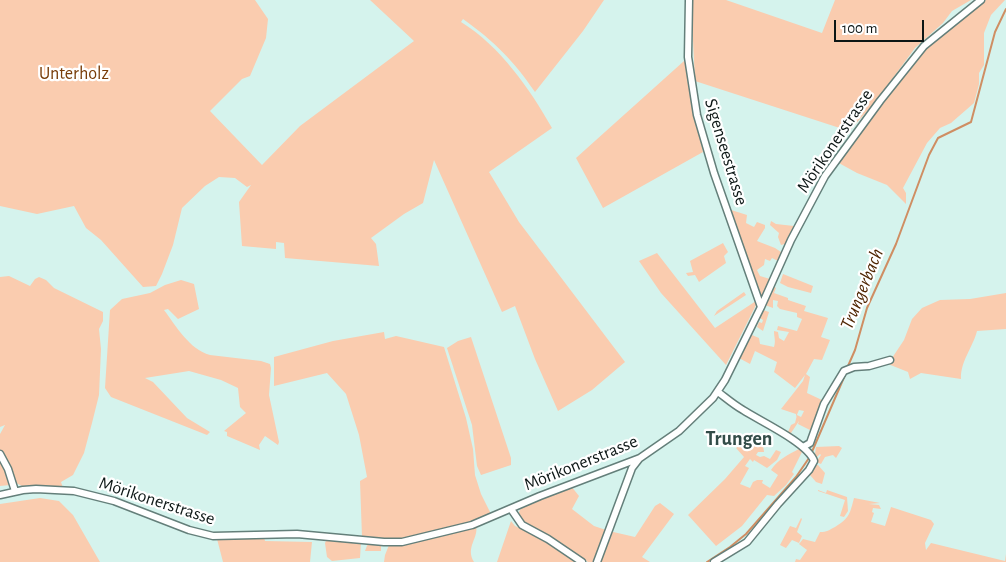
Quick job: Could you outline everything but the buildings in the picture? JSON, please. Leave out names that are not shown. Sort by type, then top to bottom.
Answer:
[{"type":"street","name":"Sigenseestrasse","points":[[689,0],[688,57],[697,116],[714,174],[761,307]]},
{"type":"street","name":"Mörikonerstrasse","points":[[0,495],[15,491],[52,489],[92,495],[123,504],[189,530],[213,536],[297,534],[391,542],[420,539],[472,525],[563,486],[640,458],[679,431],[718,392],[761,307],[791,240],[826,176],[886,93],[919,52],[981,0]]},
{"type":"street","points":[[805,448],[810,443],[824,404],[844,370],[890,360]]},
{"type":"street","points":[[714,562],[746,542],[813,464],[813,459],[805,448],[740,408],[718,392]]},
{"type":"street","points":[[0,454],[8,468],[15,491]]},
{"type":"street","points":[[597,562],[632,468],[640,458]]},
{"type":"street","points":[[511,509],[522,525],[548,539],[582,562]]},
{"type":"green space","name":"Unterholz","points":[[0,0],[255,0],[268,19],[266,38],[250,76],[242,79],[210,111],[262,165],[300,126],[414,41],[370,0],[604,0],[583,31],[535,92],[519,70],[494,44],[463,19],[461,22],[489,43],[513,69],[534,98],[552,128],[489,172],[519,222],[625,362],[592,390],[558,411],[535,359],[515,306],[502,312],[434,160],[423,203],[371,238],[376,244],[379,266],[285,258],[284,243],[276,242],[276,249],[242,246],[239,202],[251,185],[247,187],[235,178],[219,177],[205,186],[182,208],[173,245],[156,286],[143,287],[101,240],[86,228],[74,206],[37,214],[0,206]]},
{"type":"green space","points":[[691,0],[726,0],[822,33],[835,0],[971,0],[952,11],[943,23],[915,48],[873,105],[849,131],[695,81]]},
{"type":"green space","points":[[986,0],[1005,0],[991,15],[984,33],[984,65],[979,73],[979,84],[974,103],[951,123],[940,128],[927,143],[903,188],[906,193],[906,204],[887,185],[857,173],[837,162],[925,49]]},
{"type":"green space","points":[[684,61],[687,63],[687,79],[703,152],[603,208],[576,158]]},
{"type":"green space","points":[[728,209],[747,215],[746,223],[754,227],[757,222],[765,225],[757,241],[781,252],[778,261],[772,258],[770,261],[765,259],[764,265],[757,270],[760,276],[770,279],[762,299],[757,294]]},
{"type":"green space","points":[[771,221],[776,224],[794,226],[785,244],[781,245],[778,237],[779,233],[770,225]]},
{"type":"green space","points":[[723,243],[728,252],[724,256],[726,263],[699,282],[695,275],[688,276],[686,273],[693,272],[690,261]]},
{"type":"green space","points":[[657,253],[715,328],[759,299],[726,365],[661,293],[639,261]]},
{"type":"green space","points":[[783,274],[813,286],[811,293],[780,283]]},
{"type":"green space","points":[[9,276],[30,286],[39,277],[46,280],[54,288],[103,312],[103,321],[99,329],[101,349],[99,395],[84,453],[73,475],[61,482],[63,488],[39,485],[22,486],[16,483],[0,451],[0,434],[5,425],[0,427],[0,277]]},
{"type":"green space","points":[[181,280],[194,284],[199,309],[178,319],[168,309],[164,310],[189,342],[202,352],[210,355],[261,361],[270,364],[269,395],[279,442],[278,445],[265,436],[259,445],[260,450],[227,436],[227,432],[224,431],[246,413],[240,407],[238,388],[221,380],[189,371],[145,378],[153,382],[187,418],[210,432],[207,435],[111,397],[105,388],[110,310],[122,299],[150,293],[165,285]]},
{"type":"green space","points":[[773,286],[776,288],[774,293],[806,306],[804,311],[828,318],[821,337],[830,340],[822,360],[814,359],[806,374],[810,377],[807,393],[822,400],[812,431],[798,424],[799,421],[789,436],[786,431],[788,432],[791,425],[795,423],[797,415],[801,417],[804,411],[799,410],[796,417],[796,414],[781,409],[803,381],[805,375],[795,388],[774,372],[777,362],[755,351],[750,364],[739,358],[752,335],[759,338],[760,344],[774,347],[774,331],[778,332],[779,338],[784,341],[789,332],[777,330],[778,326],[797,331],[802,319],[797,317],[797,313],[780,309],[777,306],[778,301],[773,300],[773,308],[765,305]]},
{"type":"green space","points":[[744,292],[746,295],[714,316],[717,311]]},
{"type":"green space","points":[[1006,293],[1006,329],[977,331],[961,373],[961,379],[921,373],[910,379],[908,372],[888,364],[904,340],[912,319],[922,308],[940,300],[970,299]]},
{"type":"green space","points":[[763,310],[769,312],[763,331],[757,327],[759,322],[762,323],[763,320],[760,318]]},
{"type":"green space","points":[[384,332],[385,339],[396,336],[444,347],[466,418],[473,449],[475,475],[481,494],[491,514],[427,535],[389,540],[362,537],[360,481],[367,477],[359,435],[346,394],[327,373],[274,386],[274,357],[333,341]]},
{"type":"green space","points":[[471,337],[511,458],[511,465],[481,475],[477,466],[472,425],[447,348],[458,341]]},
{"type":"green space","points":[[750,440],[751,442],[755,441],[763,445],[764,452],[758,452],[756,455],[760,457],[764,456],[770,459],[776,450],[781,452],[777,460],[767,468],[750,459],[745,466],[749,468],[740,484],[750,488],[753,482],[763,480],[762,483],[770,488],[778,475],[771,470],[774,466],[791,453],[799,449],[803,450],[792,472],[794,474],[786,485],[774,496],[767,495],[742,526],[716,546],[688,515],[725,479],[744,457],[736,448]]},
{"type":"green space","points":[[839,446],[842,448],[836,458],[833,455],[825,457],[821,464],[816,462],[821,455],[816,458],[816,447]]},
{"type":"green space","points":[[0,461],[9,478],[10,485],[0,486]]},
{"type":"green space","points":[[814,465],[818,465],[825,473],[822,484],[816,482],[810,475]]},
{"type":"green space","points":[[571,486],[579,496],[572,509],[594,526],[606,530],[599,554],[593,562],[588,562],[518,520],[521,508]]},
{"type":"green space","points":[[827,490],[847,497],[848,511],[844,517],[840,516],[845,500],[818,491],[826,493]]},
{"type":"green space","points":[[40,498],[59,501],[73,515],[100,562],[0,562],[0,504]]},
{"type":"green space","points":[[854,498],[880,503],[869,504],[879,505],[881,509],[873,508],[872,512],[874,513],[871,522],[885,526],[891,507],[931,520],[934,524],[925,543],[926,550],[931,543],[1005,561],[1006,554],[1006,562],[795,562],[796,559],[800,560],[807,550],[799,544],[803,539],[815,542],[820,532],[829,530],[844,521],[847,518]]},
{"type":"green space","points":[[660,503],[674,514],[642,557],[650,562],[599,562],[609,531],[635,537],[655,506]]},
{"type":"green space","points":[[801,518],[797,532],[802,536],[799,543],[792,540],[786,548],[780,545],[790,526],[796,528]]},
{"type":"green space","points":[[511,521],[515,526],[550,543],[575,562],[497,562]]},
{"type":"green space","points":[[476,526],[476,535],[471,547],[474,562],[384,562],[389,545],[406,545],[406,543]]},
{"type":"green space","points":[[264,537],[265,541],[312,542],[310,562],[223,562],[217,539]]},
{"type":"green space","points":[[327,539],[361,542],[360,558],[332,561],[327,557],[325,543]]},
{"type":"green space","points":[[368,543],[381,545],[381,551],[365,551]]},
{"type":"waterway","name":"Trungerbach","points":[[848,366],[855,350],[867,308],[896,244],[929,155],[938,138],[971,122],[995,32],[1006,9]]},
{"type":"waterway","name":"Trungerbach","points":[[811,454],[845,375]]},
{"type":"waterway","name":"Trungerbach","points":[[707,562],[746,534],[796,477],[809,458]]},
{"type":"district","name":"Trungen","points":[[739,439]]}]
